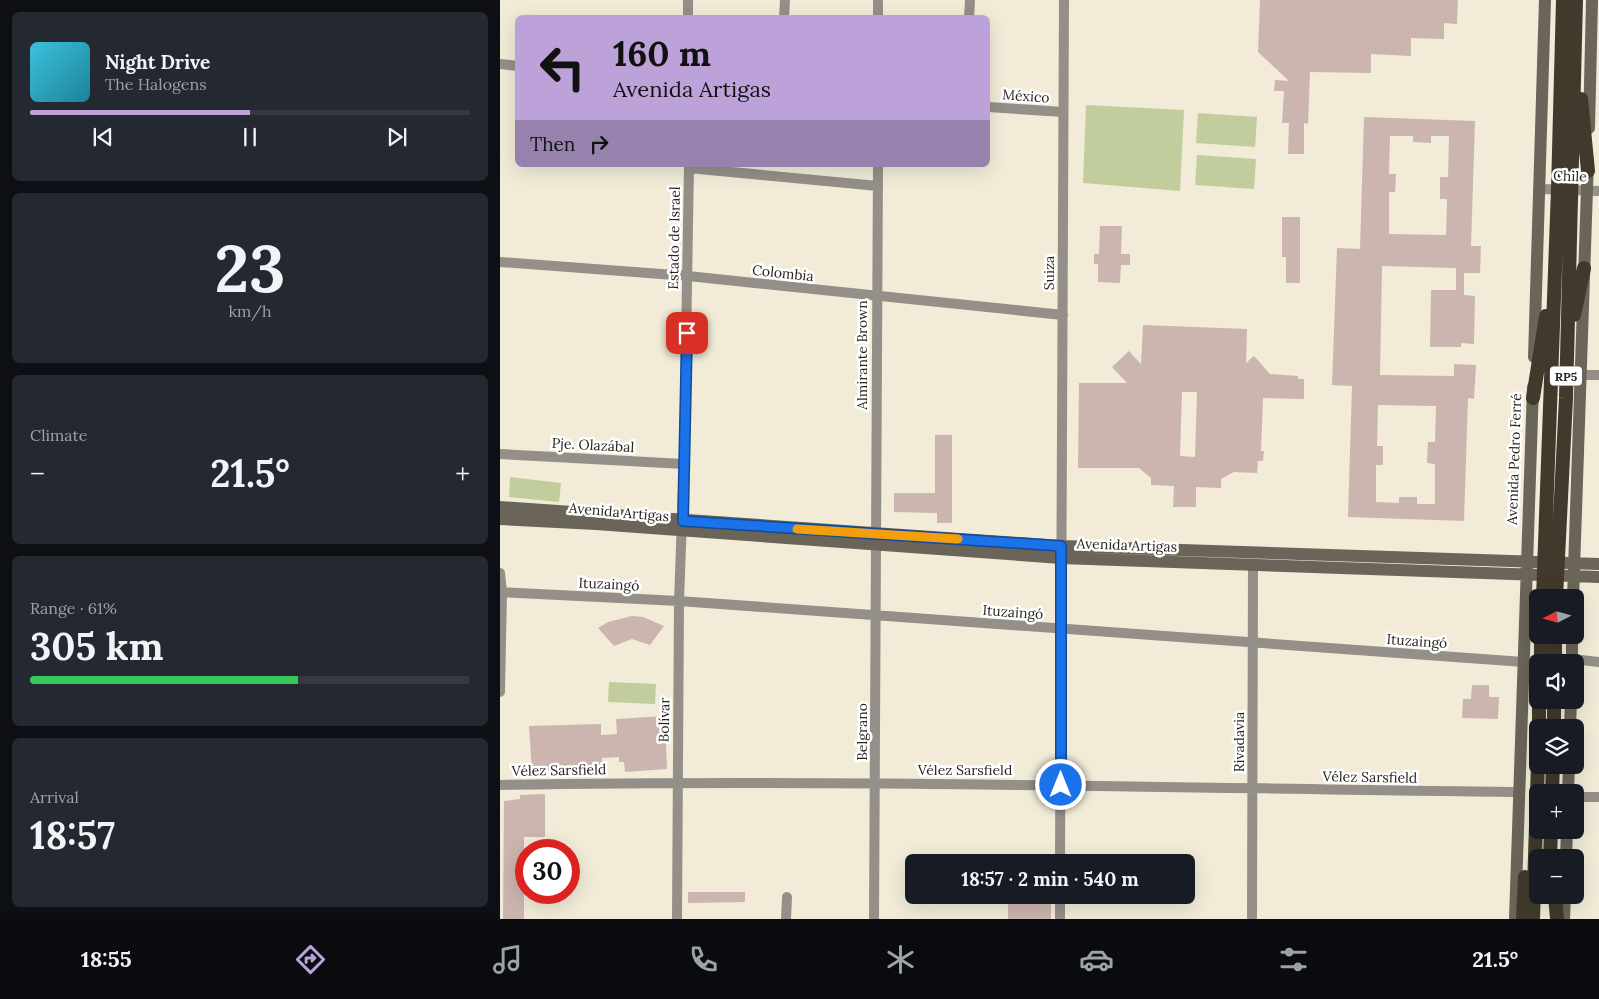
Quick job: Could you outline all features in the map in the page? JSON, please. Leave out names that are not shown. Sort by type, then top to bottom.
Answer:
[{"type":"highway","points":[[1563,0],[1565,189]]},
{"type":"highway","points":[[1532,398],[1565,189],[1575,48],[1576,0]]},
{"type":"highway","points":[[1575,48],[1588,171]]},
{"type":"highway","name":"RP5","points":[[1550,568],[1566,398],[1565,189]]},
{"type":"highway","points":[[1554,589],[1550,568],[1556,246]]},
{"type":"highway","points":[[1566,398],[1575,314],[1584,268]]},
{"type":"highway","points":[[1544,589],[1550,568]]},
{"type":"highway","points":[[1523,919],[1524,886],[1530,839]]},
{"type":"highway","points":[[1533,919],[1535,839]]},
{"type":"highway","points":[[1548,919],[1549,904]]},
{"type":"highway","points":[[1556,904],[1557,919]]},
{"type":"main road","name":"Avenida Pedro Ferré","points":[[1515,919],[1532,398],[1541,189],[1545,0]]},
{"type":"main road","points":[[1573,589],[1584,268],[1593,191],[1588,171],[1594,4]]},
{"type":"main road","name":"Avenida Artigas","points":[[500,507],[683,526],[1253,565],[1574,569]]},
{"type":"main road","name":"Avenida Artigas","points":[[500,519],[683,526]]},
{"type":"main road","name":"Avenida Artigas","points":[[1061,552],[1526,568]]},
{"type":"main road","points":[[1574,569],[1599,564]]},
{"type":"main road","points":[[1574,569],[1599,577]]},
{"type":"main road","points":[[1564,919],[1565,904]]},
{"type":"street","points":[[688,0],[688,15]]},
{"type":"street","points":[[784,15],[785,0]]},
{"type":"street","points":[[878,0],[878,15]]},
{"type":"street","points":[[969,15],[970,0]]},
{"type":"street","name":"Suiza","points":[[1060,854],[1064,0]]},
{"type":"street","points":[[500,64],[515,66]]},
{"type":"street","name":"México","points":[[990,107],[1063,112]]},
{"type":"street","name":"Estado de Israel","points":[[683,526],[688,276],[688,167]]},
{"type":"street","points":[[698,167],[878,186]]},
{"type":"street","name":"Almirante Brown","points":[[876,539],[878,167]]},
{"type":"street","name":"Chile","points":[[1541,189],[1593,191]]},
{"type":"street","name":"Colombia","points":[[500,262],[688,276],[1063,315]]},
{"type":"street","points":[[1581,375],[1599,375]]},
{"type":"street","name":"Pje. Olazábal","points":[[500,454],[684,464]]},
{"type":"street","name":"Bolívar","points":[[677,919],[679,601],[683,526]]},
{"type":"street","name":"Belgrano","points":[[874,919],[876,539]]},
{"type":"street","name":"Rivadavia","points":[[1252,919],[1253,565]]},
{"type":"street","points":[[500,573],[500,692]]},
{"type":"street","name":"Ituzaingó","points":[[501,592],[679,601],[1524,662]]},
{"type":"street","points":[[1584,661],[1599,662]]},
{"type":"street","name":"Vélez Sarsfield","points":[[500,785],[677,782],[876,783],[1519,792]]},
{"type":"street","points":[[1584,796],[1599,797]]},
{"type":"street","points":[[786,919],[787,897]]},
{"type":"street","points":[[1060,904],[1060,919]]},
{"type":"green space","points":[[1086,105],[1184,110],[1180,191],[1083,183]]},
{"type":"green space","points":[[1198,113],[1257,117],[1255,147],[1196,143]]},
{"type":"green space","points":[[1197,155],[1256,159],[1254,189],[1195,185]]},
{"type":"green space","points":[[510,477],[561,483],[559,502],[509,497]]},
{"type":"green space","points":[[609,682],[656,684],[655,704],[608,702]]},
{"type":"building","points":[[1260,0],[1458,0],[1457,24],[1444,23],[1444,39],[1411,38],[1411,56],[1371,54],[1371,73],[1310,72],[1308,124],[1304,123],[1304,154],[1288,154],[1289,123],[1282,123],[1284,91],[1274,91],[1275,80],[1289,81],[1258,52]]},
{"type":"building","points":[[1364,117],[1475,121],[1471,246],[1481,246],[1480,273],[1464,273],[1464,295],[1475,296],[1474,344],[1461,343],[1461,347],[1430,347],[1431,290],[1456,290],[1456,268],[1382,266],[1380,375],[1454,376],[1454,364],[1476,365],[1474,399],[1468,398],[1464,521],[1348,517],[1352,386],[1332,385],[1337,248],[1360,249]],"holes":[[[1390,136],[1413,136],[1413,142],[1431,143],[1431,136],[1449,136],[1448,177],[1440,177],[1440,199],[1447,199],[1446,235],[1389,234],[1389,192],[1395,192],[1396,174],[1389,174]],[[1378,405],[1436,406],[1435,442],[1428,442],[1427,463],[1435,464],[1435,504],[1417,504],[1417,497],[1399,497],[1399,503],[1376,502],[1376,465],[1383,465],[1383,446],[1377,446]]]},
{"type":"building","points":[[1282,217],[1300,217],[1300,283],[1286,283],[1286,257],[1282,257]]},
{"type":"building","points":[[1100,226],[1122,226],[1121,254],[1130,254],[1130,265],[1121,265],[1120,283],[1098,282],[1098,264],[1094,264],[1094,254],[1099,254]]},
{"type":"building","points":[[1143,325],[1247,329],[1246,363],[1254,356],[1270,374],[1298,376],[1298,379],[1304,379],[1304,399],[1263,398],[1261,451],[1264,451],[1263,461],[1258,461],[1257,473],[1234,472],[1221,479],[1221,488],[1196,487],[1196,507],[1173,507],[1174,486],[1151,485],[1151,478],[1139,468],[1078,468],[1079,383],[1127,383],[1112,367],[1129,351],[1141,364]],"holes":[[[1182,392],[1197,392],[1195,457],[1180,456]]]},
{"type":"building","points":[[935,435],[952,435],[952,523],[937,523],[937,513],[894,512],[894,493],[935,493]]},
{"type":"building","points":[[632,616],[643,617],[664,626],[650,645],[632,639],[614,646],[598,628],[608,622]]},
{"type":"building","points":[[1472,685],[1489,685],[1489,697],[1499,697],[1498,719],[1462,718],[1463,699],[1471,699]]},
{"type":"building","points":[[665,716],[667,769],[625,772],[624,762],[619,762],[619,757],[602,758],[603,768],[532,771],[529,726],[601,724],[601,735],[617,734],[616,719]]},
{"type":"building","points":[[545,794],[545,837],[515,839],[515,904],[524,904],[524,919],[503,919],[504,801],[520,799],[520,795]]},
{"type":"building","points":[[688,892],[745,892],[745,902],[688,903]]},
{"type":"building","points":[[1008,904],[1051,904],[1051,919],[1008,919]]},
{"type":"slow traffic","points":[[797,529],[958,539]]},
{"type":"route","points":[[687,333],[683,521],[1061,546],[1061,785]]}]
